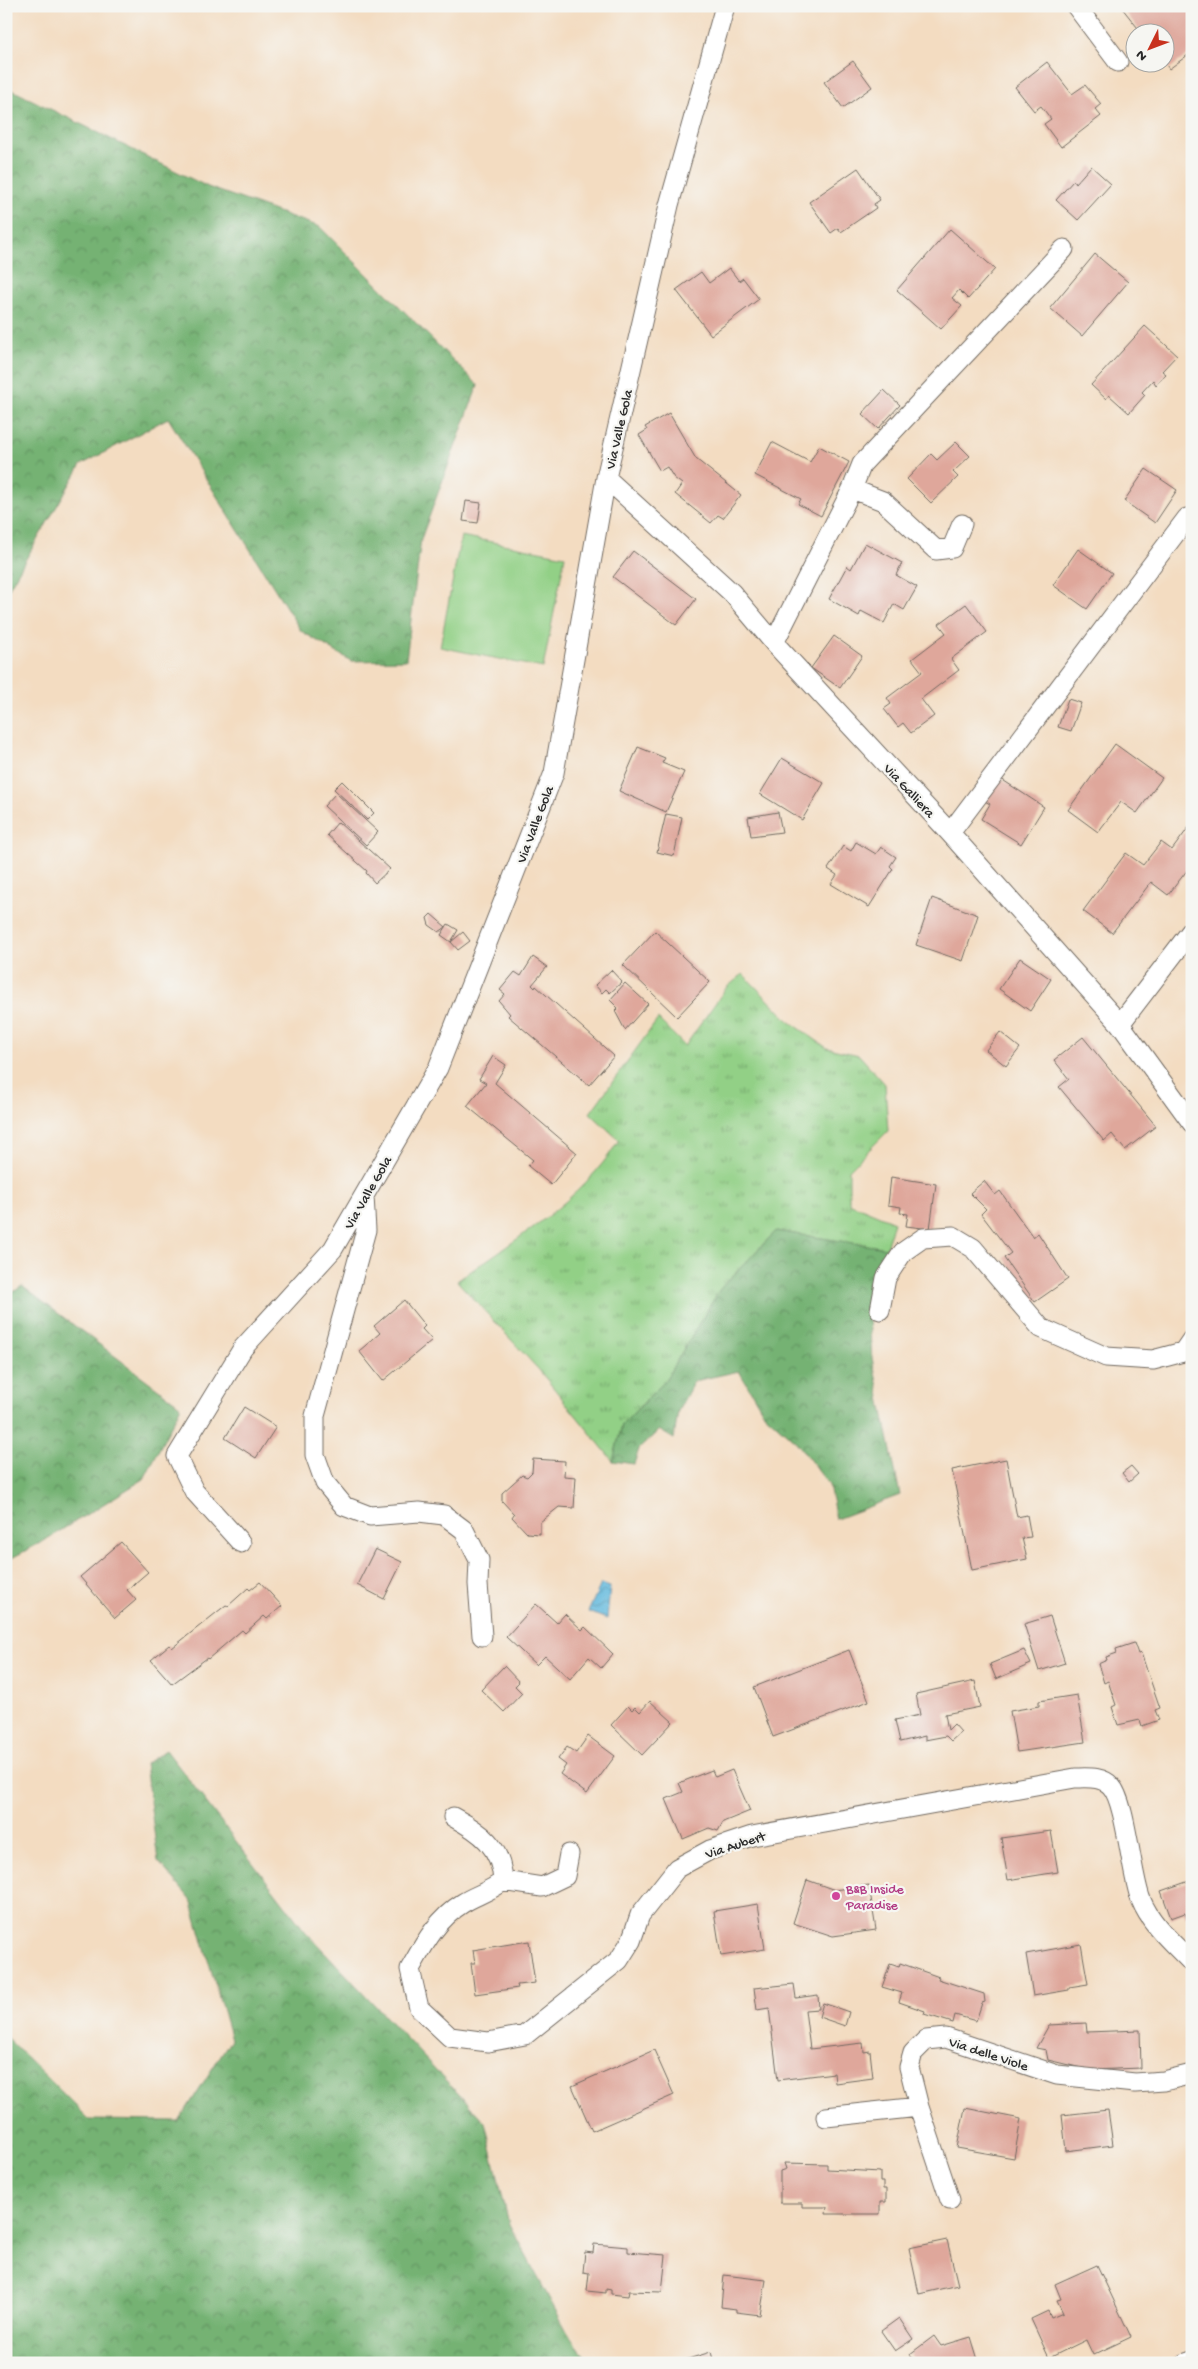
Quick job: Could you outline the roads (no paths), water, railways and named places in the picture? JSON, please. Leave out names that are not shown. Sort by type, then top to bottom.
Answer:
[{"type":"street","name":"Via Valle Gola","points":[[241,1542],[194,1491],[177,1456],[243,1348],[334,1249],[438,1068],[554,774],[606,478],[669,205],[725,6]]},
{"type":"street","points":[[1076,6],[1118,62]]},
{"type":"street","points":[[774,643],[852,490],[862,464],[1064,249]]},
{"type":"street","name":"Via Galliera","points":[[606,478],[732,593],[774,643],[950,833],[1120,1024],[1192,1123]]},
{"type":"street","points":[[852,490],[883,501],[936,550],[952,548],[962,524]]},
{"type":"street","points":[[950,833],[1187,518]]},
{"type":"street","points":[[1120,1024],[1192,930]]},
{"type":"street","points":[[364,1196],[366,1230],[315,1416],[315,1456],[325,1483],[344,1506],[370,1516],[419,1512],[444,1514],[464,1530],[479,1560],[478,1584],[482,1636]]},
{"type":"street","points":[[880,1310],[886,1278],[903,1252],[923,1238],[953,1236],[974,1248],[1041,1328],[1106,1356],[1153,1360],[1183,1352],[1192,1339]]},
{"type":"street","name":"Via Aubert","points":[[503,1880],[495,1887],[462,1904],[432,1929],[410,1969],[419,2008],[450,2037],[488,2042],[525,2035],[619,1960],[631,1941],[640,1915],[677,1868],[710,1850],[752,1836],[1075,1778],[1094,1778],[1111,1785],[1118,1798],[1142,1902],[1158,1926],[1192,1963]]},
{"type":"street","points":[[453,1817],[480,1832],[495,1851],[502,1866],[503,1880],[542,1887],[565,1876],[569,1854]]},
{"type":"street","name":"Via delle Viole","points":[[950,2200],[919,2107],[909,2067],[913,2053],[926,2040],[946,2038],[1057,2075],[1136,2083],[1164,2081],[1192,2074]]},
{"type":"street","points":[[826,2117],[919,2107]]},
{"type":"street","points":[[1186,2363],[1192,2361]]},
{"type":"water","points":[[601,1584],[610,1587],[607,1619],[588,1612]]},
{"type":"place","name":"B&B Inside Paradise","points":[[836,1896]]}]
